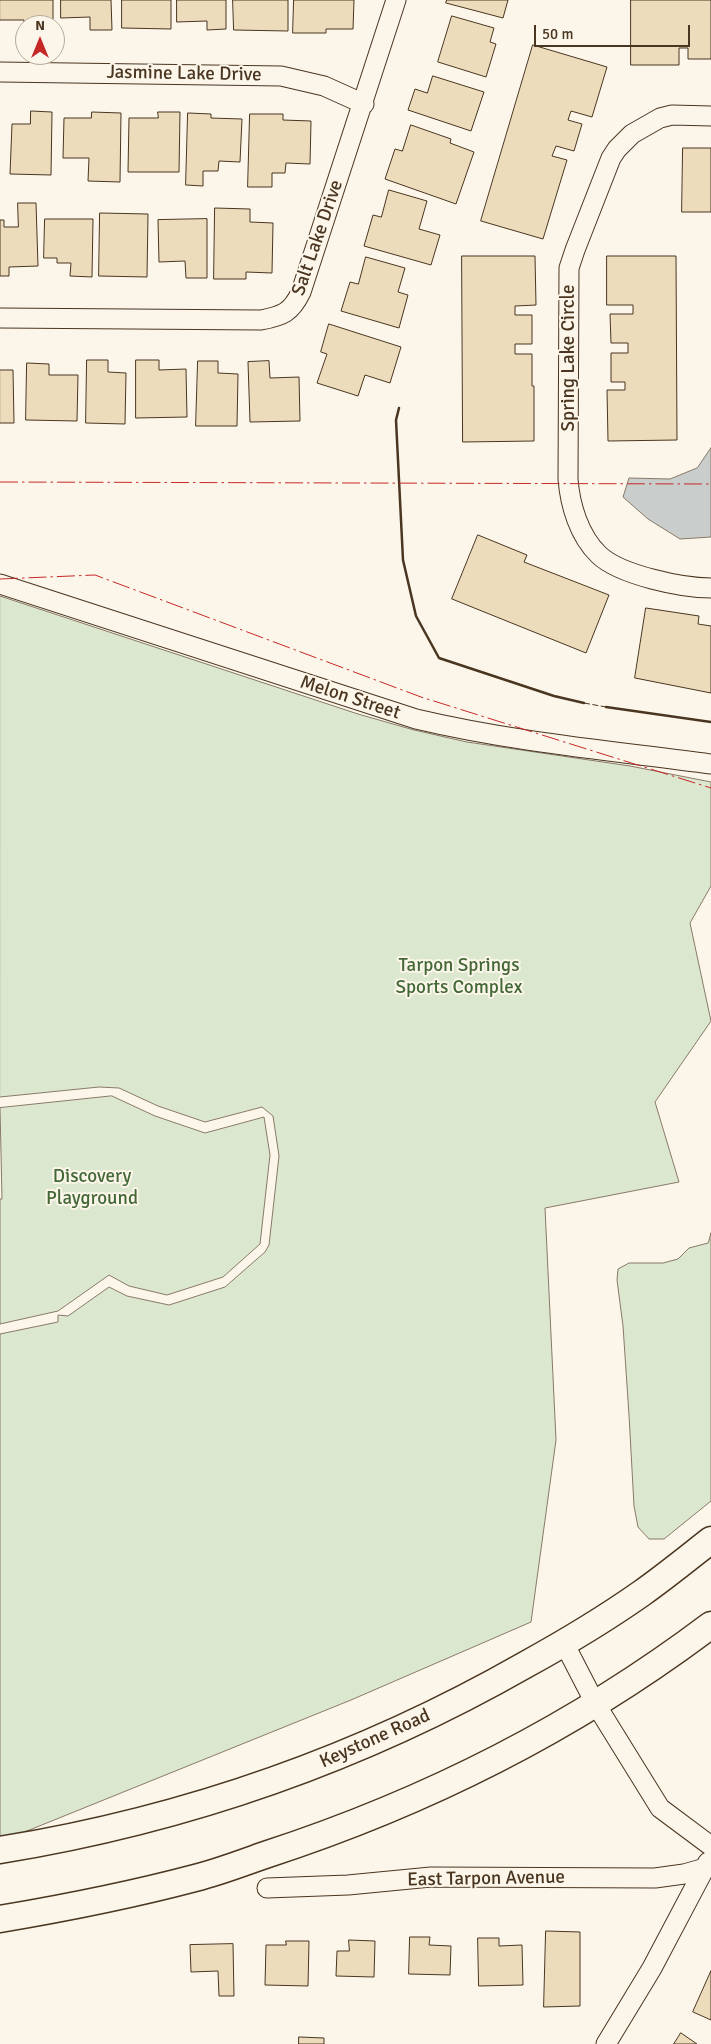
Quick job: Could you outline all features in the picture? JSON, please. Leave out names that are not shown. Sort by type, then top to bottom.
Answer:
[{"type":"main road","name":"Keystone Road","points":[[0,1850],[48,1842],[141,1822],[224,1798],[316,1765],[400,1730],[478,1692],[564,1643],[642,1593],[711,1540]]},
{"type":"main road","points":[[0,1919],[80,1905],[196,1878],[348,1826],[405,1803],[497,1759],[595,1703],[671,1655],[711,1625]]},
{"type":"street","name":"Salt Lake Drive","points":[[0,318],[261,320],[288,312],[295,304],[301,292],[364,104],[396,0]]},
{"type":"street","name":"Jasmine Lake Drive","points":[[0,72],[282,76],[324,86],[364,104]]},
{"type":"street","name":"Spring Lake Circle","points":[[711,116],[672,115],[660,118],[632,134],[610,158],[569,268],[568,469],[571,503],[583,532],[600,556],[618,567],[648,578],[678,585],[711,588]]},
{"type":"street","name":"Melon Street","points":[[0,584],[407,716],[464,730],[524,740],[711,764]]},
{"type":"street","points":[[564,1643],[595,1703],[660,1808],[711,1846]]},
{"type":"street","points":[[606,2044],[652,1968],[708,1862]]},
{"type":"street","name":"East Tarpon Avenue","points":[[267,1888],[348,1885],[431,1877],[553,1876],[655,1878],[684,1874],[708,1862]]},
{"type":"green space","name":"Tarpon Springs Sports Complex","points":[[0,596],[358,714],[414,730],[467,742],[630,766],[711,782],[711,886],[690,923],[711,1021],[655,1102],[679,1182],[545,1208],[556,1440],[531,1622],[351,1700],[17,1835],[0,1838],[0,1334],[58,1322],[58,1315],[68,1316],[109,1287],[127,1296],[169,1305],[225,1287],[265,1252],[269,1245],[279,1156],[273,1116],[262,1107],[205,1122],[158,1106],[119,1088],[99,1087],[0,1097]]},
{"type":"green space","name":"Discovery Playground","points":[[112,1096],[155,1116],[205,1133],[264,1117],[270,1155],[260,1244],[223,1277],[167,1295],[129,1286],[109,1275],[58,1311],[0,1324],[0,1199],[2,1199],[0,1108]]},
{"type":"green space","points":[[711,1233],[711,1501],[664,1539],[649,1539],[638,1527],[634,1506],[623,1326],[617,1280],[618,1269],[629,1263],[663,1263],[678,1259],[689,1248],[708,1243]]},
{"type":"shaded area","points":[[711,448],[711,537],[680,539],[648,519],[623,497],[629,478],[670,479],[697,468]]},
{"type":"building","points":[[0,0],[53,0],[53,15],[15,15],[15,20],[0,20]]},
{"type":"building","points":[[61,0],[111,0],[112,30],[90,30],[90,17],[65,18],[65,15],[61,15]]},
{"type":"building","points":[[122,0],[171,0],[171,29],[122,28]]},
{"type":"building","points":[[177,0],[226,0],[226,29],[207,30],[207,21],[177,22]]},
{"type":"building","points":[[233,0],[288,0],[288,31],[234,30]]},
{"type":"building","points":[[294,0],[354,0],[353,29],[326,29],[326,33],[293,33]]},
{"type":"building","points":[[447,0],[508,0],[503,18],[446,3]]},
{"type":"building","points":[[631,0],[711,0],[711,59],[688,59],[688,48],[679,48],[679,65],[631,65]]},
{"type":"building","points":[[452,16],[494,28],[490,42],[496,44],[486,77],[438,62]]},
{"type":"building","points":[[533,45],[607,67],[592,117],[571,111],[568,120],[582,124],[574,151],[556,146],[552,156],[567,160],[543,239],[481,221]]},
{"type":"building","points":[[433,76],[484,92],[471,131],[408,110],[415,89],[427,93]]},
{"type":"building","points":[[31,111],[52,112],[51,175],[10,174],[12,124],[30,124]]},
{"type":"building","points":[[92,112],[121,113],[120,182],[88,181],[89,158],[63,158],[64,118],[91,118]]},
{"type":"building","points":[[158,112],[180,112],[179,172],[128,172],[129,118],[158,118]]},
{"type":"building","points":[[188,113],[211,114],[211,118],[242,119],[240,162],[219,161],[218,171],[203,171],[203,186],[186,185]]},
{"type":"building","points":[[250,114],[283,114],[283,120],[311,121],[310,164],[286,163],[285,173],[272,173],[272,187],[248,187]]},
{"type":"building","points":[[411,125],[451,139],[450,143],[474,152],[456,204],[385,179],[395,149],[402,151]]},
{"type":"building","points":[[683,148],[711,148],[711,212],[682,212]]},
{"type":"building","points":[[389,190],[427,201],[419,229],[440,235],[431,265],[364,246],[373,215],[381,217]]},
{"type":"building","points":[[18,203],[36,203],[38,266],[9,267],[9,276],[0,276],[0,220],[4,220],[4,227],[18,227]]},
{"type":"building","points":[[215,208],[250,209],[250,222],[273,223],[272,273],[246,272],[246,279],[214,279]]},
{"type":"building","points":[[100,213],[148,214],[147,277],[99,276]]},
{"type":"building","points":[[45,219],[93,219],[92,277],[70,276],[71,263],[57,263],[57,258],[44,258]]},
{"type":"building","points":[[207,219],[207,278],[186,278],[185,261],[159,262],[158,220]]},
{"type":"building","points":[[462,256],[535,256],[536,305],[515,306],[515,315],[532,315],[532,344],[515,344],[515,354],[532,354],[534,441],[463,442]]},
{"type":"building","points":[[607,256],[676,256],[677,440],[608,441],[607,390],[625,390],[625,382],[611,382],[611,353],[628,353],[628,343],[611,343],[610,314],[633,314],[633,305],[607,305]]},
{"type":"building","points":[[366,257],[405,268],[398,292],[408,295],[399,328],[341,311],[350,282],[358,284]]},
{"type":"building","points":[[329,324],[401,347],[390,383],[365,375],[358,396],[317,383],[327,354],[321,352]]},
{"type":"building","points":[[87,360],[108,360],[108,372],[126,373],[125,424],[86,423]]},
{"type":"building","points":[[136,360],[159,360],[159,370],[186,369],[187,417],[136,418]]},
{"type":"building","points":[[198,361],[218,361],[218,373],[238,374],[237,426],[196,426]]},
{"type":"building","points":[[269,361],[270,378],[299,377],[300,421],[250,422],[248,362]]},
{"type":"building","points":[[27,363],[49,364],[49,375],[78,375],[77,421],[26,420]]},
{"type":"building","points":[[0,370],[13,370],[14,423],[0,423]]},
{"type":"building","points":[[478,535],[527,555],[524,562],[609,595],[586,653],[452,599]]},
{"type":"building","points":[[646,608],[699,616],[698,624],[711,626],[711,693],[635,678]]},
{"type":"building","points":[[546,1931],[580,1932],[580,2006],[544,2007]]},
{"type":"building","points":[[410,1937],[430,1937],[429,1945],[451,1946],[450,1975],[409,1974]]},
{"type":"building","points":[[478,1938],[499,1938],[499,1946],[522,1945],[523,1985],[479,1986]]},
{"type":"building","points":[[349,1940],[375,1941],[374,1977],[336,1976],[337,1951],[349,1951]]},
{"type":"building","points":[[286,1941],[309,1941],[308,1986],[265,1985],[266,1945],[286,1945]]},
{"type":"building","points":[[233,1944],[234,1996],[219,1996],[218,1971],[191,1972],[190,1945]]},
{"type":"building","points":[[711,1971],[711,2020],[693,2012]]},
{"type":"building","points":[[681,2033],[697,2044],[674,2044]]},
{"type":"building","points":[[299,2037],[324,2038],[324,2044],[299,2044]]},
{"type":"fence","points":[[584,703],[606,707]]},
{"type":"wall","points":[[399,408],[396,420],[403,560],[416,616],[439,658],[554,696],[584,703]]},
{"type":"wall","points":[[606,707],[711,722]]},
{"type":"power","points":[[0,482],[711,484]]},
{"type":"power","points":[[0,579],[95,575],[421,697],[711,788]]}]
